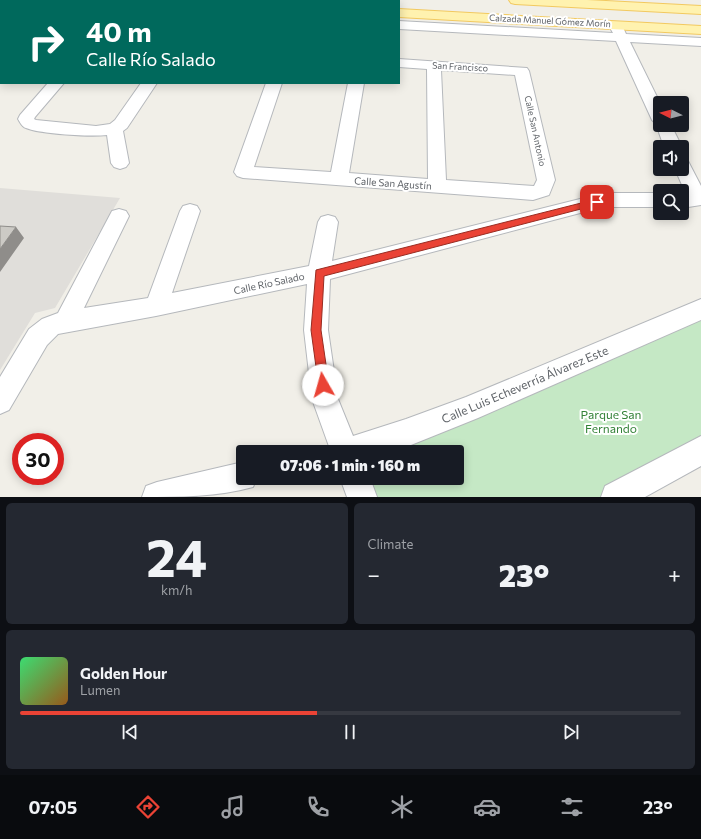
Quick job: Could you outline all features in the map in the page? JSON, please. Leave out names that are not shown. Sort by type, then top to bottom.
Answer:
[{"type":"main road","name":"Calzada Manuel Gómez Morín","points":[[516,0],[632,3],[701,10]]},
{"type":"main road","name":"Calzada Manuel Gómez Morín","points":[[400,13],[546,21],[567,27],[598,31],[701,30]]},
{"type":"street","points":[[400,25],[618,31],[701,42]]},
{"type":"street","points":[[618,31],[653,105]]},
{"type":"street","name":"San Francisco","points":[[400,63],[522,71]]},
{"type":"street","points":[[434,66],[437,186]]},
{"type":"street","name":"Calle San Antonio","points":[[522,71],[546,180],[542,190]]},
{"type":"street","points":[[55,84],[28,115],[26,119],[30,124],[37,126],[96,131],[114,129],[121,124],[148,84]]},
{"type":"street","name":"Calle San Agustín","points":[[274,84],[243,172],[533,193],[542,190]]},
{"type":"street","points":[[338,178],[356,84]]},
{"type":"street","points":[[114,129],[120,164]]},
{"type":"street","points":[[687,176],[696,195],[689,199]]},
{"type":"street","name":"Calle Río Salado","points":[[55,326],[319,273],[584,205],[610,200],[653,200]]},
{"type":"street","points":[[156,306],[190,211]]},
{"type":"street","points":[[0,400],[38,337],[55,326],[119,216]]},
{"type":"street","points":[[328,222],[319,273],[316,330],[325,399],[342,445]]},
{"type":"street","name":"Calle Luis Echeverría Álvarez Este","points":[[367,445],[406,433],[469,409],[701,309]]},
{"type":"street","points":[[616,497],[701,450]]},
{"type":"street","points":[[157,497],[236,479]]},
{"type":"street","points":[[358,485],[362,497]]},
{"type":"shaded area","points":[[0,188],[120,198],[55,308],[35,313],[0,370]]},
{"type":"green space","name":"Parque San Fernando","points":[[701,306],[701,459],[628,497],[365,497],[359,485],[464,485],[464,445],[361,445]]},
{"type":"building","points":[[0,226],[16,227],[0,249]]},
{"type":"route","points":[[323,385],[316,330],[319,273],[597,202]]}]
